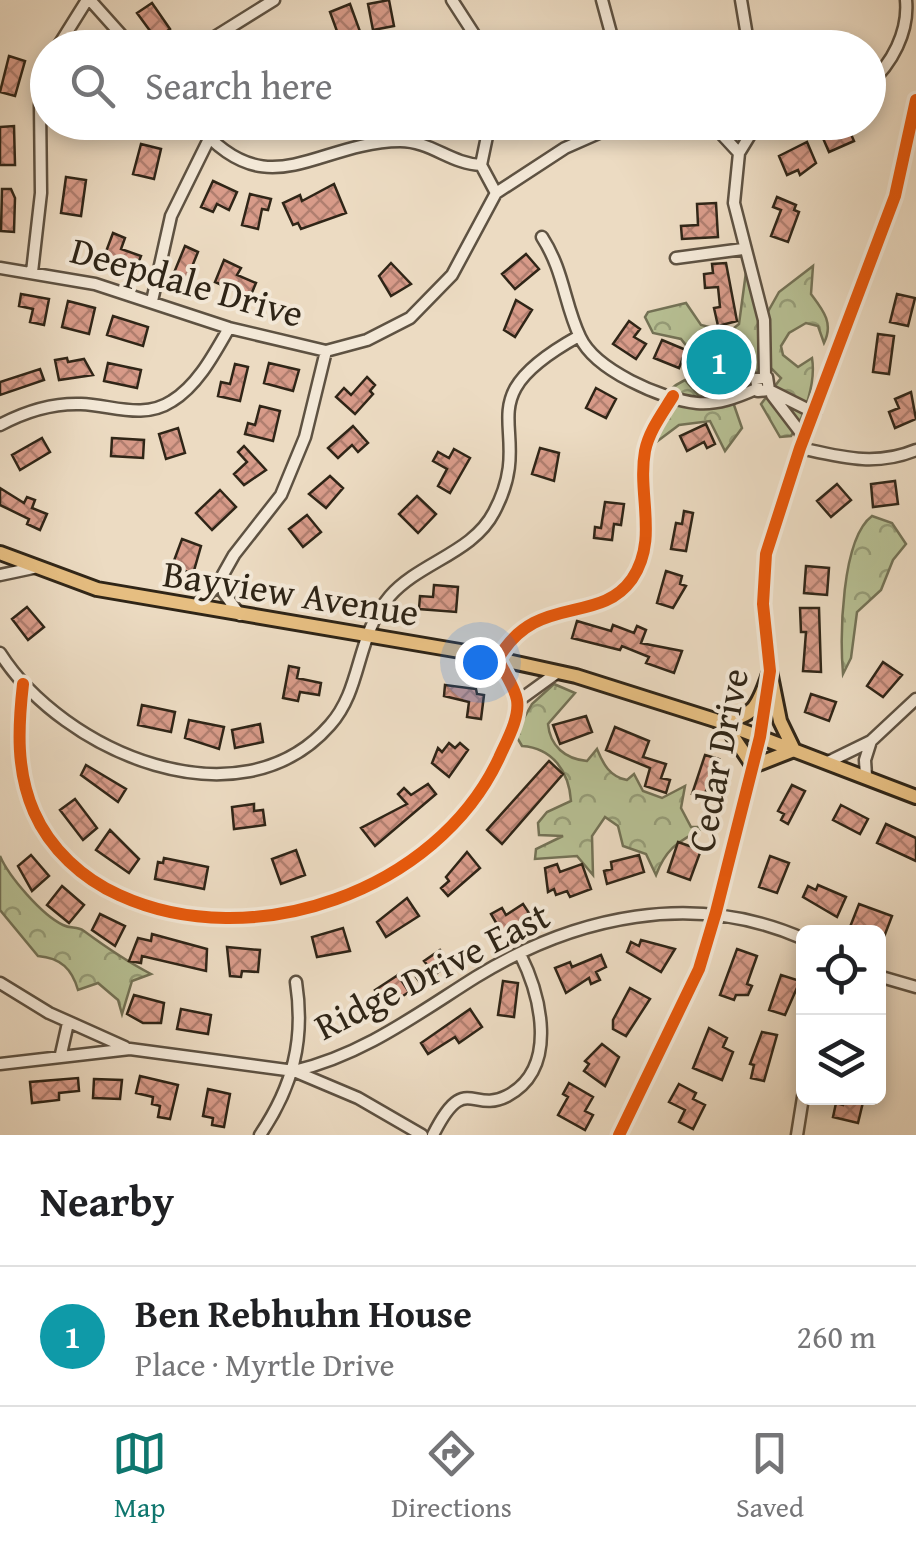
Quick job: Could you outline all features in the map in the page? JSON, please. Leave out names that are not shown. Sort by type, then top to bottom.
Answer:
[{"type":"main road","name":"Bayview Avenue","points":[[0,554],[97,589],[558,672],[715,720],[916,796]]},
{"type":"main road","points":[[715,720],[748,716],[770,671]]},
{"type":"main road","points":[[715,720],[734,734],[753,766],[794,750],[780,722],[770,671]]},
{"type":"street","points":[[69,30],[88,0],[116,30]]},
{"type":"street","points":[[226,30],[274,0]]},
{"type":"street","points":[[452,0],[471,30]]},
{"type":"street","points":[[602,0],[610,30]]},
{"type":"street","points":[[741,0],[747,30]]},
{"type":"street","points":[[886,61],[911,25],[906,0]]},
{"type":"street","name":"Cedar Drive","points":[[619,1135],[699,968],[716,912],[760,737],[770,671],[763,604],[766,554],[802,442],[895,196],[912,134],[916,100]]},
{"type":"street","points":[[32,272],[41,193],[40,140]]},
{"type":"street","points":[[152,301],[171,216],[209,140]]},
{"type":"street","points":[[211,140],[232,158],[268,169],[296,167],[369,145],[404,141],[424,144],[464,164],[480,165]]},
{"type":"street","points":[[486,140],[480,165],[496,193]]},
{"type":"street","name":"Deepdale Drive","points":[[0,268],[95,284],[229,328],[326,351],[398,326],[434,298],[452,275],[496,193],[583,140]]},
{"type":"street","points":[[730,140],[739,153]]},
{"type":"street","points":[[748,140],[739,153],[734,203],[764,320],[765,376],[756,380],[802,442],[860,461],[896,458],[916,450]]},
{"type":"street","points":[[542,236],[569,294],[580,336],[604,366],[673,396],[715,402],[762,389],[815,412]]},
{"type":"street","points":[[676,258],[743,249]]},
{"type":"street","points":[[0,425],[27,411],[57,404],[145,410],[173,401],[202,372],[229,328]]},
{"type":"street","points":[[0,653],[23,684],[95,739],[142,759],[204,774],[251,774],[291,759],[335,720],[350,691],[364,636],[400,586],[484,529],[506,479],[507,414],[514,388],[537,360],[580,336]]},
{"type":"street","points":[[193,608],[268,516],[294,468],[326,351]]},
{"type":"street","points":[[23,684],[17,733],[36,817],[64,856],[103,888],[137,904],[176,914],[235,919],[278,916],[322,904],[411,858],[458,816],[491,775],[510,734],[518,700],[498,659],[526,625],[550,613],[612,598],[635,575],[647,537],[645,449],[673,396]]},
{"type":"street","points":[[0,575],[38,568]]},
{"type":"street","points":[[222,577],[224,593],[240,616]]},
{"type":"street","points":[[518,700],[558,672]]},
{"type":"street","points":[[828,762],[871,741],[916,699]]},
{"type":"street","points":[[866,776],[865,760],[871,741]]},
{"type":"street","name":"Ridge Drive East","points":[[294,1071],[384,1037],[520,954],[578,930],[640,914],[716,912],[796,936]]},
{"type":"street","points":[[433,1135],[454,1102],[471,1096],[504,1098],[518,1089],[534,1064],[542,1023],[539,999],[520,954]]},
{"type":"street","points":[[886,978],[916,987]]},
{"type":"street","points":[[260,1135],[294,1071],[301,1023],[296,982]]},
{"type":"street","points":[[0,983],[68,1023],[130,1050]]},
{"type":"street","points":[[61,1054],[68,1023]]},
{"type":"street","points":[[0,1064],[61,1054],[130,1050],[294,1071],[358,1098],[422,1135]]},
{"type":"street","points":[[797,1135],[802,1105]]},
{"type":"green space","points":[[813,266],[811,294],[823,311],[828,329],[824,343],[818,326],[806,323],[789,333],[781,346],[783,355],[798,367],[812,358],[808,399],[791,436],[780,437],[761,404],[781,378],[772,369],[758,372],[741,392],[734,405],[742,428],[725,451],[710,421],[679,425],[655,443],[655,415],[669,391],[685,380],[699,396],[721,393],[740,377],[741,358],[735,351],[718,347],[696,358],[681,339],[653,333],[645,317],[648,312],[686,303],[701,325],[729,332],[739,324],[746,272],[761,324],[779,292]]},
{"type":"green space","points":[[872,516],[892,523],[906,544],[893,560],[881,590],[857,612],[851,658],[843,674],[848,566],[862,528]]},
{"type":"green space","points":[[554,684],[575,693],[548,724],[555,745],[566,754],[587,761],[597,749],[612,773],[627,780],[634,774],[643,791],[662,798],[685,786],[681,808],[691,827],[699,827],[724,803],[707,824],[671,849],[656,875],[646,854],[623,846],[618,826],[605,817],[592,836],[593,875],[577,856],[535,859],[536,849],[563,836],[539,835],[538,823],[547,812],[571,801],[570,790],[557,763],[542,751],[522,746],[515,734],[532,704]]},
{"type":"green space","points":[[0,856],[18,884],[46,913],[63,925],[81,929],[151,974],[132,981],[122,1014],[118,1000],[98,983],[78,990],[64,966],[38,956],[0,910]]},
{"type":"building","points":[[389,0],[394,26],[373,30],[368,4]]},
{"type":"building","points":[[152,3],[170,29],[149,30],[137,13]]},
{"type":"building","points":[[350,4],[359,30],[337,30],[330,12]]},
{"type":"building","points":[[9,56],[25,61],[15,96],[0,92]]},
{"type":"building","points":[[14,126],[15,165],[0,165],[0,127]]},
{"type":"building","points":[[824,140],[854,140],[854,141],[829,152]]},
{"type":"building","points":[[807,142],[816,163],[800,175],[798,170],[787,175],[779,156]]},
{"type":"building","points":[[141,144],[161,149],[154,179],[133,174]]},
{"type":"building","points":[[66,177],[86,180],[81,216],[61,213]]},
{"type":"building","points":[[213,181],[237,192],[229,210],[217,204],[213,212],[201,207]]},
{"type":"building","points":[[334,184],[346,213],[301,229],[298,223],[293,225],[283,203],[300,195],[302,201]]},
{"type":"building","points":[[2,189],[11,189],[15,198],[14,232],[1,231]]},
{"type":"building","points":[[250,194],[271,199],[268,210],[262,209],[258,229],[242,225]]},
{"type":"building","points":[[777,197],[796,205],[794,210],[799,212],[788,242],[771,236],[781,210],[773,207]]},
{"type":"building","points":[[716,203],[718,237],[682,239],[681,226],[698,225],[697,204]]},
{"type":"building","points":[[113,233],[125,238],[121,249],[141,256],[136,269],[104,257]]},
{"type":"building","points":[[185,246],[198,252],[184,286],[171,280]]},
{"type":"building","points":[[526,254],[539,269],[515,289],[502,274]]},
{"type":"building","points":[[224,260],[241,268],[237,275],[256,283],[250,297],[215,282]]},
{"type":"building","points":[[391,263],[411,284],[391,296],[379,276]]},
{"type":"building","points":[[726,263],[737,321],[718,326],[714,308],[720,307],[718,287],[705,288],[704,274],[713,273],[712,264]]},
{"type":"building","points":[[21,294],[49,299],[44,325],[30,322],[33,309],[19,306]]},
{"type":"building","points":[[897,294],[915,298],[908,326],[890,322]]},
{"type":"building","points":[[516,300],[532,310],[515,337],[504,330]]},
{"type":"building","points":[[68,301],[95,308],[89,334],[62,327]]},
{"type":"building","points":[[113,316],[148,327],[143,346],[107,335]]},
{"type":"building","points":[[629,321],[640,329],[634,337],[646,344],[636,359],[613,344]]},
{"type":"building","points":[[878,334],[894,336],[889,374],[873,372]]},
{"type":"building","points":[[662,340],[686,350],[679,368],[654,358]]},
{"type":"building","points":[[67,358],[68,362],[84,359],[93,375],[59,380],[55,360]]},
{"type":"building","points":[[108,363],[141,370],[137,388],[104,381]]},
{"type":"building","points":[[269,363],[299,370],[293,391],[264,383]]},
{"type":"building","points":[[235,364],[248,367],[240,401],[218,396],[221,382],[230,384]]},
{"type":"building","points":[[40,369],[44,380],[0,395],[0,382]]},
{"type":"building","points":[[367,377],[375,385],[370,391],[373,394],[355,414],[336,397],[344,388],[351,395]]},
{"type":"building","points":[[596,388],[616,399],[606,418],[586,408]]},
{"type":"building","points":[[911,392],[916,419],[895,428],[889,412],[899,408],[895,399]]},
{"type":"building","points":[[260,406],[280,411],[273,441],[245,434],[248,423],[255,425]]},
{"type":"building","points":[[706,424],[715,444],[707,448],[704,442],[687,451],[680,436]]},
{"type":"building","points":[[353,426],[368,443],[358,452],[352,445],[338,458],[328,448]]},
{"type":"building","points":[[178,428],[185,453],[166,459],[159,434]]},
{"type":"building","points":[[42,438],[50,452],[20,470],[12,455]]},
{"type":"building","points":[[112,438],[144,440],[143,458],[111,456]]},
{"type":"building","points":[[244,446],[266,470],[244,485],[234,474],[247,462],[238,452]]},
{"type":"building","points":[[540,448],[559,453],[554,481],[532,474]]},
{"type":"building","points":[[454,449],[470,458],[450,493],[438,486],[447,469],[433,461],[438,452],[449,458]]},
{"type":"building","points":[[330,476],[343,488],[326,508],[309,494]]},
{"type":"building","points":[[895,481],[898,504],[873,507],[871,484]]},
{"type":"building","points":[[837,484],[851,500],[831,517],[817,501]]},
{"type":"building","points":[[0,488],[24,503],[27,497],[35,500],[32,508],[47,514],[40,530],[27,524],[29,519],[0,505]]},
{"type":"building","points":[[220,490],[236,507],[212,530],[196,513]]},
{"type":"building","points":[[417,496],[436,514],[418,533],[399,514]]},
{"type":"building","points":[[605,502],[624,504],[621,525],[614,524],[612,540],[594,538],[595,527],[601,528]]},
{"type":"building","points":[[684,511],[693,513],[686,551],[671,549],[676,523],[682,524]]},
{"type":"building","points":[[307,515],[321,532],[303,547],[289,529]]},
{"type":"building","points":[[182,539],[201,546],[193,574],[172,566]]},
{"type":"building","points":[[806,566],[829,568],[827,595],[804,593]]},
{"type":"building","points":[[666,571],[682,576],[680,584],[686,586],[673,608],[657,603]]},
{"type":"building","points":[[434,585],[458,587],[456,612],[419,609],[420,596],[433,597]]},
{"type":"building","points":[[27,607],[44,627],[28,640],[12,619]]},
{"type":"building","points":[[800,608],[819,608],[821,672],[803,671],[806,632],[801,632]]},
{"type":"building","points":[[577,621],[611,631],[613,625],[634,633],[637,626],[646,630],[641,643],[682,651],[674,673],[646,663],[649,657],[622,646],[620,650],[572,638]]},
{"type":"building","points":[[883,662],[902,675],[883,697],[867,686]]},
{"type":"building","points":[[289,666],[299,668],[297,678],[321,683],[319,695],[300,692],[298,701],[283,698]]},
{"type":"building","points":[[445,685],[476,689],[477,694],[484,695],[481,719],[467,717],[469,702],[444,696]]},
{"type":"building","points":[[811,694],[836,702],[829,721],[805,712]]},
{"type":"building","points":[[142,705],[175,712],[171,732],[138,725]]},
{"type":"building","points":[[586,716],[592,732],[560,744],[553,725]]},
{"type":"building","points":[[189,720],[224,727],[219,749],[185,738]]},
{"type":"building","points":[[260,724],[263,742],[235,748],[232,730]]},
{"type":"building","points":[[615,727],[649,741],[643,757],[666,764],[661,778],[670,780],[666,793],[645,786],[650,768],[606,750]]},
{"type":"building","points":[[449,743],[455,748],[460,743],[468,750],[449,777],[432,763],[438,748],[442,752]]},
{"type":"building","points":[[705,755],[719,759],[703,798],[692,794]]},
{"type":"building","points":[[549,761],[563,774],[502,844],[487,830]]},
{"type":"building","points":[[86,765],[126,789],[118,802],[81,775]]},
{"type":"building","points":[[428,784],[436,794],[375,846],[361,828],[407,804],[398,794],[404,788],[411,795]]},
{"type":"building","points":[[792,785],[805,791],[788,824],[781,820],[784,814],[778,811]]},
{"type":"building","points":[[75,799],[97,828],[83,840],[60,810]]},
{"type":"building","points":[[254,804],[254,811],[263,810],[265,825],[234,829],[232,807]]},
{"type":"building","points":[[841,805],[868,819],[860,834],[833,820]]},
{"type":"building","points":[[886,824],[916,838],[916,861],[877,843]]},
{"type":"building","points":[[110,830],[139,859],[129,873],[96,850]]},
{"type":"building","points":[[678,842],[701,850],[690,880],[668,872]]},
{"type":"building","points":[[296,850],[305,875],[281,884],[272,859]]},
{"type":"building","points":[[467,852],[480,868],[448,896],[441,888]]},
{"type":"building","points":[[31,855],[49,876],[32,891],[18,866]]},
{"type":"building","points":[[639,855],[644,872],[607,884],[604,871],[612,869],[611,862]]},
{"type":"building","points":[[770,856],[789,863],[777,893],[759,887]]},
{"type":"building","points":[[164,858],[208,867],[204,889],[155,879],[158,862],[163,863]]},
{"type":"building","points":[[557,864],[560,872],[582,864],[591,889],[570,897],[567,891],[556,895],[554,889],[548,892],[545,868]]},
{"type":"building","points":[[818,885],[846,897],[837,917],[803,897],[808,886],[816,890]]},
{"type":"building","points":[[62,886],[84,905],[69,923],[47,905]]},
{"type":"building","points":[[407,898],[419,916],[386,937],[377,922]]},
{"type":"building","points":[[523,904],[531,916],[502,933],[491,914],[502,908],[506,915]]},
{"type":"building","points":[[859,904],[892,916],[886,932],[886,925],[851,925]]},
{"type":"building","points":[[100,914],[125,926],[115,946],[92,930]]},
{"type":"building","points":[[343,928],[350,951],[317,957],[312,937]]},
{"type":"building","points":[[152,934],[207,949],[206,971],[142,956],[141,963],[129,961],[138,938],[151,941]]},
{"type":"building","points":[[641,940],[675,949],[661,972],[627,952],[631,942],[639,946]]},
{"type":"building","points":[[227,947],[260,950],[258,972],[242,971],[241,977],[230,976]]},
{"type":"building","points":[[737,949],[757,956],[747,984],[752,986],[748,995],[736,995],[734,1000],[720,995]]},
{"type":"building","points":[[440,950],[450,963],[422,985],[416,977],[429,967],[424,961]]},
{"type":"building","points":[[601,955],[606,967],[596,972],[600,980],[591,984],[589,978],[566,993],[555,968],[570,962],[572,967]]},
{"type":"building","points":[[398,975],[409,992],[386,1007],[375,990]]},
{"type":"building","points":[[781,975],[796,980],[796,990],[785,1015],[769,1010]]},
{"type":"building","points":[[503,981],[518,983],[514,1017],[498,1015]]},
{"type":"building","points":[[630,988],[650,999],[626,1036],[613,1029],[613,1020]]},
{"type":"building","points":[[134,995],[164,1003],[161,1023],[143,1023],[127,1014]]},
{"type":"building","points":[[181,1009],[211,1015],[208,1034],[177,1029]]},
{"type":"building","points":[[470,1009],[482,1027],[459,1043],[455,1037],[428,1054],[421,1043]]},
{"type":"building","points":[[709,1028],[727,1038],[723,1047],[733,1052],[722,1080],[693,1068]]},
{"type":"building","points":[[762,1032],[777,1035],[764,1081],[751,1078],[754,1065],[750,1064]]},
{"type":"building","points":[[602,1044],[619,1057],[605,1086],[584,1071],[589,1064],[585,1061]]},
{"type":"building","points":[[140,1076],[178,1085],[170,1119],[158,1117],[160,1106],[152,1104],[153,1097],[136,1093]]},
{"type":"building","points":[[78,1078],[79,1091],[59,1093],[59,1100],[32,1103],[30,1082]]},
{"type":"building","points":[[94,1079],[122,1080],[120,1099],[93,1098]]},
{"type":"building","points":[[569,1083],[593,1097],[585,1111],[593,1115],[585,1130],[558,1115],[568,1097],[563,1094]]},
{"type":"building","points":[[679,1084],[696,1093],[693,1099],[705,1105],[693,1129],[679,1122],[685,1110],[669,1102]]},
{"type":"building","points":[[208,1089],[230,1094],[224,1127],[212,1125],[213,1118],[203,1116]]},
{"type":"building","points":[[836,1105],[862,1105],[858,1123],[833,1117]]},
{"type":"cycle path","points":[[619,1135],[699,969],[716,912],[760,737],[770,671],[763,604],[766,554],[800,448],[895,196],[916,100]]},
{"type":"cycle path","points":[[23,684],[20,749],[28,797],[49,838],[93,880],[119,895],[171,912],[226,918],[281,914],[336,899],[387,876],[432,844],[470,805],[499,758],[514,722],[516,695],[498,659],[513,638],[548,617],[602,602],[632,579],[640,564],[646,533],[645,451],[673,396]]},
{"type":"place","name":"Ben Rebhuhn House","points":[[719,362]]}]
